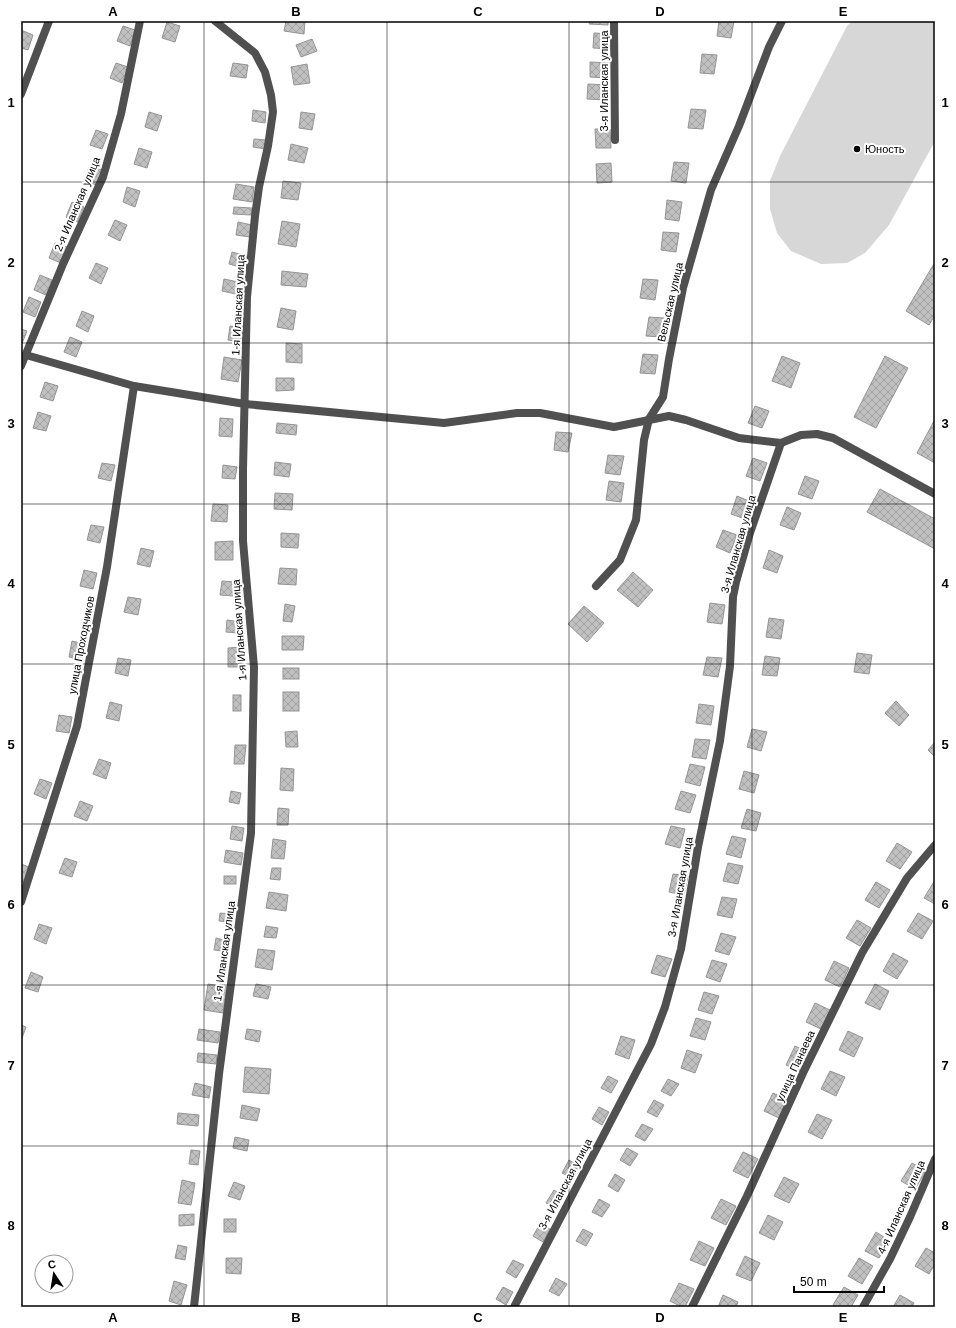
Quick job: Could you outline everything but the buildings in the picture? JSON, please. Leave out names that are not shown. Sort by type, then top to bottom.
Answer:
[{"type":"street","points":[[21,94],[49,21]]},
{"type":"street","name":"2-я Иланская улица","points":[[21,366],[63,264],[103,177],[121,114],[140,21]]},
{"type":"street","name":"1-я Иланская улица","points":[[194,1307],[219,1074],[251,833],[254,667],[243,542],[248,297],[254,224],[259,187],[268,146],[273,112],[265,72],[254,52],[215,21]]},
{"type":"street","name":"3-я Иланская улица","points":[[614,21],[615,140]]},
{"type":"street","name":"Вельская улица","points":[[596,586],[620,560],[636,520],[644,440],[649,419],[663,397],[668,359],[683,288],[711,190],[739,126],[769,47],[782,21]]},
{"type":"street","points":[[26,355],[134,386],[245,404],[444,423],[517,413],[540,413],[614,426],[669,416],[686,420],[739,438],[781,443],[800,435],[817,434],[834,438],[935,494]]},
{"type":"street","name":"улица Проходчиков","points":[[21,902],[77,726],[107,567],[134,386]]},
{"type":"street","name":"3-я Иланская улица","points":[[514,1307],[651,1044],[665,1007],[681,949],[698,847],[720,741],[730,666],[733,597],[750,533],[781,443]]},
{"type":"street","name":"улица Панаева","points":[[692,1307],[747,1196],[803,1073],[862,953],[907,878],[935,845]]},
{"type":"street","name":"4-я Иланская улица","points":[[863,1307],[890,1259],[935,1159]]},
{"type":"shaded area","name":"Юность","points":[[852,21],[935,21],[935,141],[889,225],[865,253],[847,263],[821,264],[791,251],[777,233],[770,209],[770,181],[780,156],[847,26]]},
{"type":"place","name":"Юность","points":[[857,149]]}]
